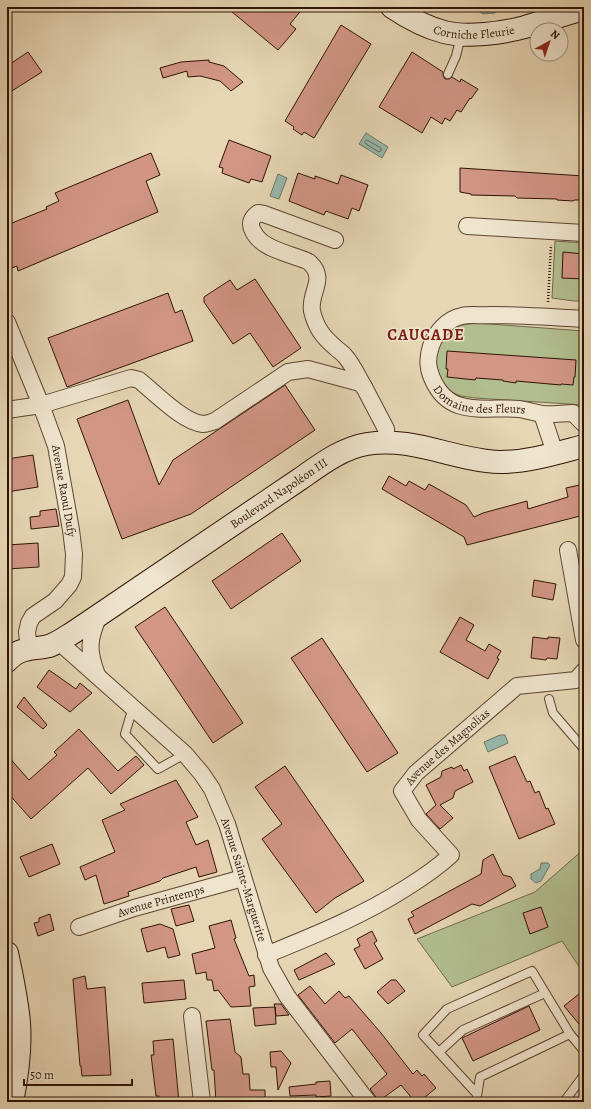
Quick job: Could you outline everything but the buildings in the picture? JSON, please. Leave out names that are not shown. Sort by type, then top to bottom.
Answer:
[{"type":"main road","name":"Corniche Fleurie","points":[[392,7],[406,17],[428,26],[444,32],[461,35],[484,34],[524,27],[584,9]]},
{"type":"main road","name":"Boulevard Napoléon III","points":[[7,661],[17,652],[48,646],[59,642],[335,456],[367,444],[387,443],[407,445],[500,462],[527,459],[584,446]]},
{"type":"main road","points":[[7,953],[15,989],[19,1024],[16,1083],[12,1102]]},
{"type":"street","points":[[335,240],[258,213],[252,217],[250,226],[259,240],[266,245],[308,262],[316,270],[318,276],[313,295],[312,309],[316,325],[321,334],[345,356],[386,428],[387,443]]},
{"type":"street","points":[[467,226],[584,233]]},
{"type":"street","name":"Domaine des Fleurs","points":[[584,319],[499,315],[462,316],[452,320],[442,327],[428,354],[428,368],[434,382],[446,399],[462,407],[519,409],[542,414],[573,413],[584,424]]},
{"type":"street","name":"Avenue Raoul Dufy","points":[[7,322],[41,405],[57,453],[74,554],[73,577],[69,585],[55,601],[33,616],[29,623],[27,632],[29,649]]},
{"type":"street","points":[[7,410],[41,405],[131,378],[140,380],[184,417],[194,422],[204,424],[215,421],[288,372],[296,369],[308,369],[360,383],[364,388]]},
{"type":"street","points":[[542,414],[555,453]]},
{"type":"street","points":[[568,550],[584,640]]},
{"type":"street","points":[[97,675],[90,652],[92,634],[99,616]]},
{"type":"street","name":"Avenue Sainte-Marguerite","points":[[59,642],[185,754],[207,781],[220,804],[228,824],[271,968],[287,996],[368,1102]]},
{"type":"street","name":"Avenue des Magnolias","points":[[266,955],[327,930],[380,904],[437,868],[451,855],[419,820],[402,791],[416,773],[517,686],[576,680],[584,671]]},
{"type":"street","name":"Avenue Printemps","points":[[79,927],[134,908],[243,878]]},
{"type":"street","points":[[192,1016],[202,1102]]},
{"type":"lane","points":[[448,74],[456,56],[461,35]]},
{"type":"lane","points":[[549,699],[553,713],[584,749]]},
{"type":"lane","points":[[133,707],[125,734],[158,769],[185,754]]},
{"type":"lane","points":[[476,1098],[439,1052],[423,1035],[447,1009],[532,971],[570,1034],[584,1051]]},
{"type":"lane","points":[[439,1052],[463,1030],[545,993]]},
{"type":"lane","points":[[476,1098],[480,1077],[570,1034]]},
{"type":"lane","points":[[564,1102],[584,1075]]},
{"type":"path","points":[[547,317],[552,231]]},
{"type":"green space","points":[[555,241],[584,243],[584,301],[552,298]]},
{"type":"green space","points":[[476,323],[584,331],[584,405],[475,398],[461,396],[445,390],[436,366],[436,352],[439,343],[456,326]]},
{"type":"green space","points":[[584,849],[584,974],[562,941],[452,987],[417,939],[535,892]]},
{"type":"water","points":[[474,7],[494,7],[496,10],[495,13],[483,14]]},
{"type":"water","points":[[366,133],[388,147],[382,158],[359,144]]},
{"type":"water","points":[[278,174],[287,178],[279,199],[270,196]]},
{"type":"water","points":[[500,735],[505,735],[508,743],[488,752],[484,742]]},
{"type":"water","points":[[541,863],[548,863],[550,865],[541,881],[536,883],[531,879],[531,874],[540,869]]},
{"type":"district","name":"CAUCADE","points":[[426,335]]}]
